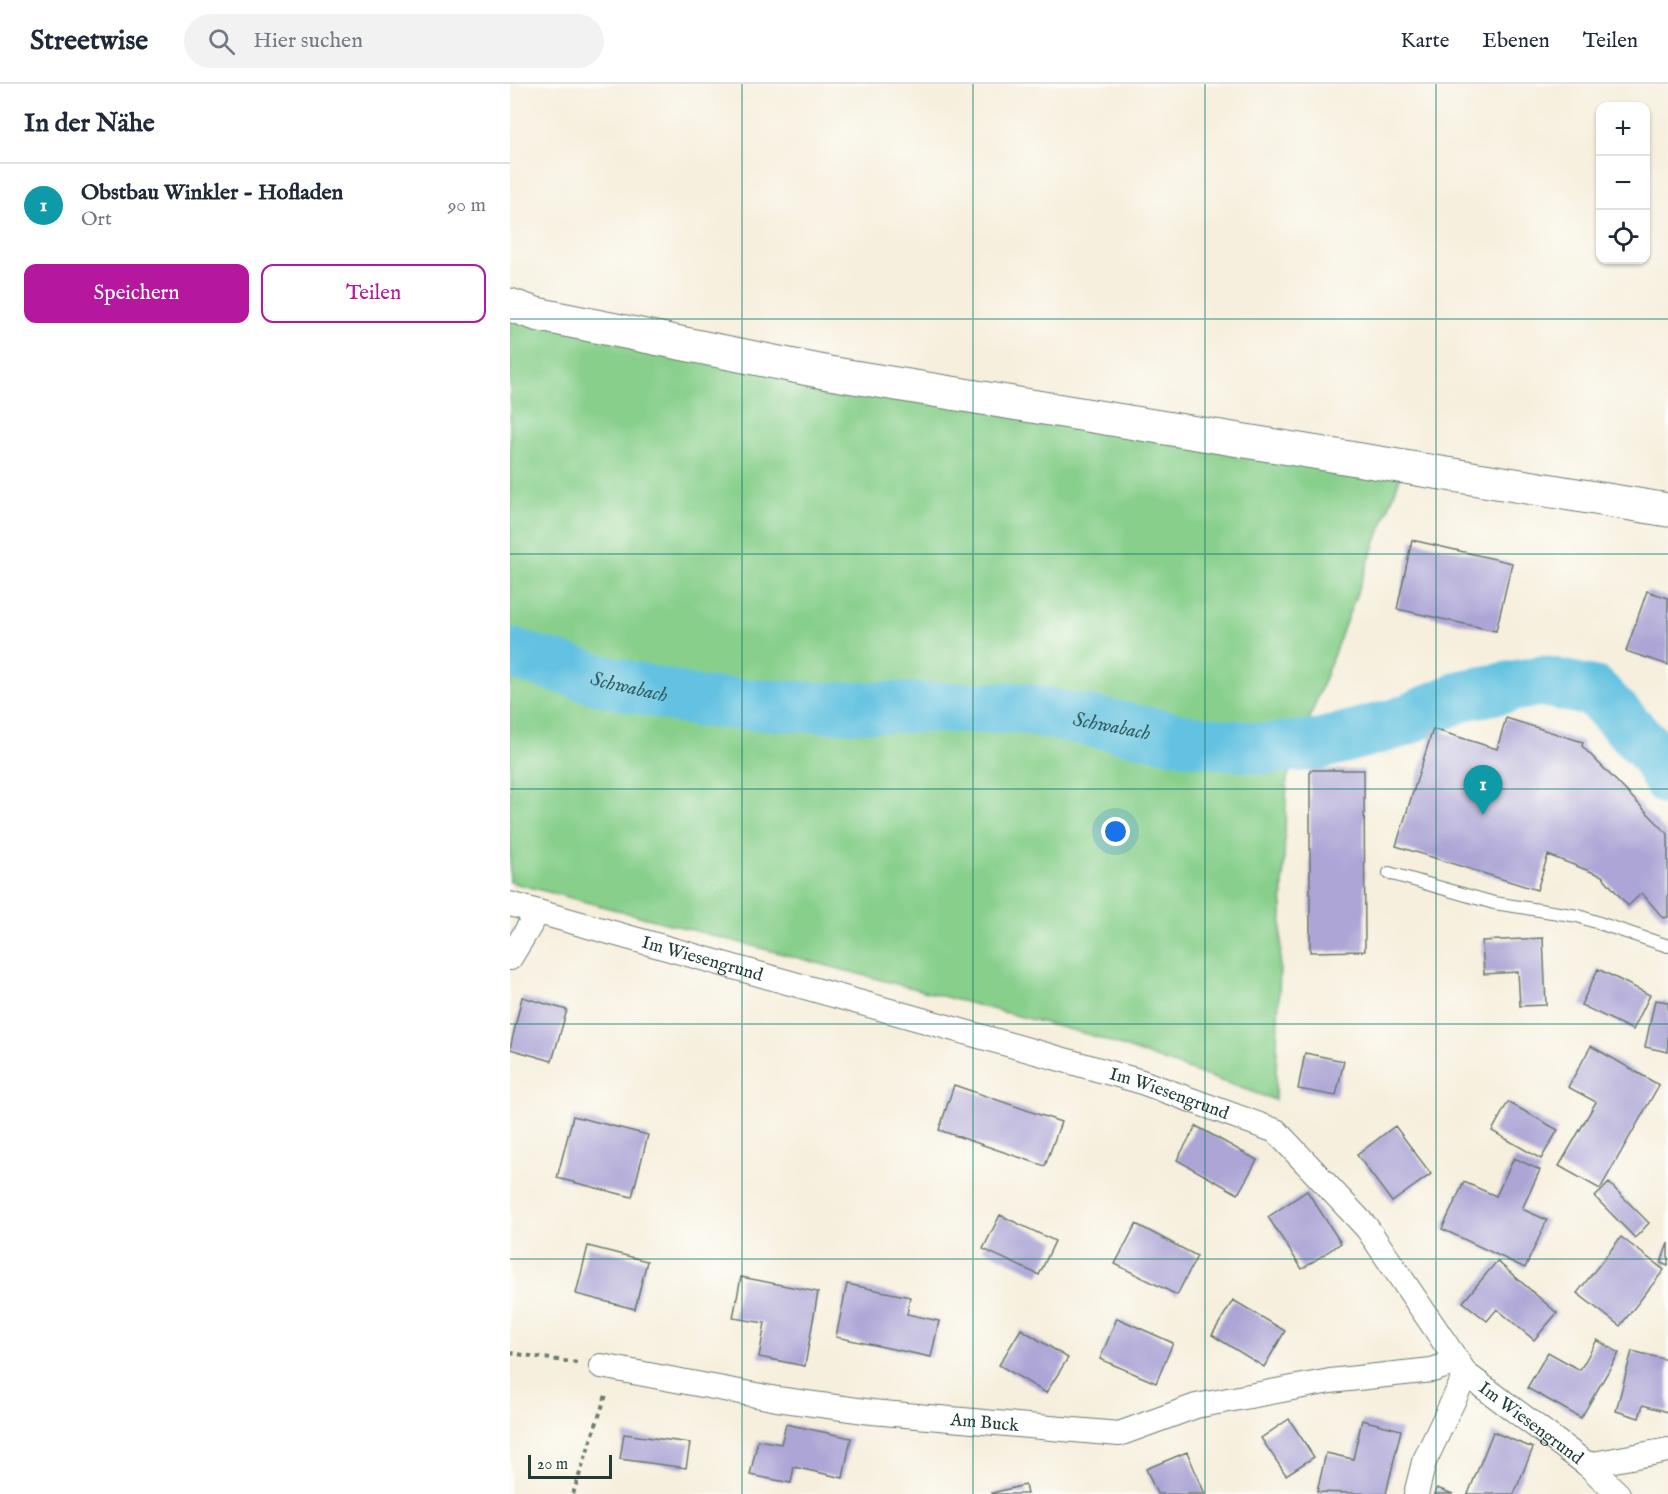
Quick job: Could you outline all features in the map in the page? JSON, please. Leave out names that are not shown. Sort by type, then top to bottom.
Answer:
[{"type":"main road","points":[[510,305],[536,314],[829,373],[1668,510]]},
{"type":"street","name":"Im Wiesengrund","points":[[510,904],[1139,1081],[1276,1131],[1367,1228],[1461,1368],[1588,1465],[1668,1450]]},
{"type":"street","points":[[510,958],[538,912]]},
{"type":"street","name":"Am Buck","points":[[608,1368],[777,1399],[872,1412],[1119,1434],[1196,1406],[1330,1382],[1461,1368]]},
{"type":"street","points":[[1416,1494],[1424,1462],[1461,1368]]},
{"type":"street","points":[[1588,1465],[1618,1494]]},
{"type":"lane","points":[[1389,873],[1494,903],[1578,916],[1668,946]]},
{"type":"path","points":[[510,1353],[608,1368],[573,1494]]},
{"type":"green space","points":[[510,310],[1401,475],[1287,779],[1275,1100],[1090,1035],[510,882]]},
{"type":"building","points":[[1412,540],[1512,563],[1496,631],[1397,609]]},
{"type":"building","points":[[1647,591],[1668,598],[1668,665],[1626,651]]},
{"type":"building","points":[[1506,718],[1583,742],[1582,746],[1668,834],[1668,917],[1663,918],[1642,893],[1628,906],[1602,876],[1548,855],[1537,890],[1396,846],[1433,729],[1497,749]]},
{"type":"building","points":[[1310,770],[1364,770],[1365,951],[1310,952]]},
{"type":"building","points":[[1543,938],[1546,1005],[1520,1006],[1518,972],[1484,974],[1482,941]]},
{"type":"building","points":[[1598,969],[1650,995],[1633,1030],[1581,1005]]},
{"type":"building","points":[[522,997],[567,1010],[552,1061],[510,1049]]},
{"type":"building","points":[[1655,1000],[1668,1002],[1668,1052],[1645,1047]]},
{"type":"building","points":[[1591,1046],[1659,1085],[1600,1189],[1559,1166],[1596,1102],[1568,1087]]},
{"type":"building","points":[[1305,1053],[1344,1061],[1336,1096],[1298,1089]]},
{"type":"building","points":[[954,1085],[1061,1122],[1045,1166],[939,1130]]},
{"type":"building","points":[[1508,1102],[1558,1130],[1541,1159],[1492,1131]]},
{"type":"building","points":[[573,1116],[648,1135],[632,1197],[557,1178]]},
{"type":"building","points":[[1196,1126],[1257,1160],[1238,1194],[1177,1160]]},
{"type":"building","points":[[1395,1126],[1431,1174],[1392,1202],[1357,1155]]},
{"type":"building","points":[[1514,1158],[1540,1170],[1522,1209],[1547,1220],[1525,1268],[1442,1229],[1464,1182],[1496,1196]]},
{"type":"building","points":[[1609,1183],[1649,1223],[1635,1238],[1595,1197]]},
{"type":"building","points":[[1307,1191],[1341,1243],[1302,1269],[1268,1217]]},
{"type":"building","points":[[1000,1215],[1055,1241],[1039,1275],[983,1249]]},
{"type":"building","points":[[1136,1224],[1197,1256],[1177,1295],[1115,1264]]},
{"type":"building","points":[[1621,1237],[1664,1270],[1620,1326],[1577,1293]]},
{"type":"building","points":[[1668,1243],[1668,1266],[1661,1263]]},
{"type":"building","points":[[588,1246],[647,1261],[635,1309],[576,1294]]},
{"type":"building","points":[[1497,1261],[1557,1313],[1534,1340],[1497,1309],[1487,1321],[1463,1302]]},
{"type":"building","points":[[741,1277],[818,1292],[805,1366],[759,1357],[765,1323],[733,1318]]},
{"type":"building","points":[[847,1284],[910,1297],[907,1314],[939,1321],[931,1357],[836,1337]]},
{"type":"building","points":[[1233,1300],[1285,1331],[1264,1367],[1212,1335]]},
{"type":"building","points":[[1117,1318],[1173,1343],[1156,1383],[1100,1359]]},
{"type":"building","points":[[1021,1329],[1068,1358],[1046,1393],[999,1365]]},
{"type":"building","points":[[1597,1340],[1619,1353],[1581,1418],[1527,1388],[1548,1352],[1580,1370]]},
{"type":"building","points":[[1632,1351],[1668,1360],[1668,1412],[1643,1405],[1639,1418],[1616,1411]]},
{"type":"building","points":[[1289,1419],[1314,1457],[1286,1475],[1261,1438]]},
{"type":"building","points":[[1362,1420],[1401,1430],[1386,1494],[1317,1492],[1326,1453],[1353,1459]]},
{"type":"building","points":[[786,1424],[851,1438],[843,1478],[794,1467],[791,1483],[750,1475],[758,1440],[781,1444]]},
{"type":"building","points":[[1493,1432],[1533,1448],[1514,1494],[1468,1494]]},
{"type":"building","points":[[624,1434],[690,1443],[686,1468],[620,1459]]},
{"type":"building","points":[[1187,1452],[1205,1494],[1157,1494],[1146,1469]]},
{"type":"building","points":[[1025,1485],[1027,1494],[992,1493]]},
{"type":"building","points":[[1437,1488],[1453,1494],[1434,1494]]},
{"type":"waterway","name":"Schwabach","points":[[510,653],[601,680],[699,702],[804,707],[1021,708],[1188,740],[1264,749],[1317,745],[1399,723],[1464,695],[1541,681],[1595,692],[1655,755],[1668,780]]},
{"type":"place","name":"Obstbau Winkler - Hofladen","points":[[1483,815]]}]
